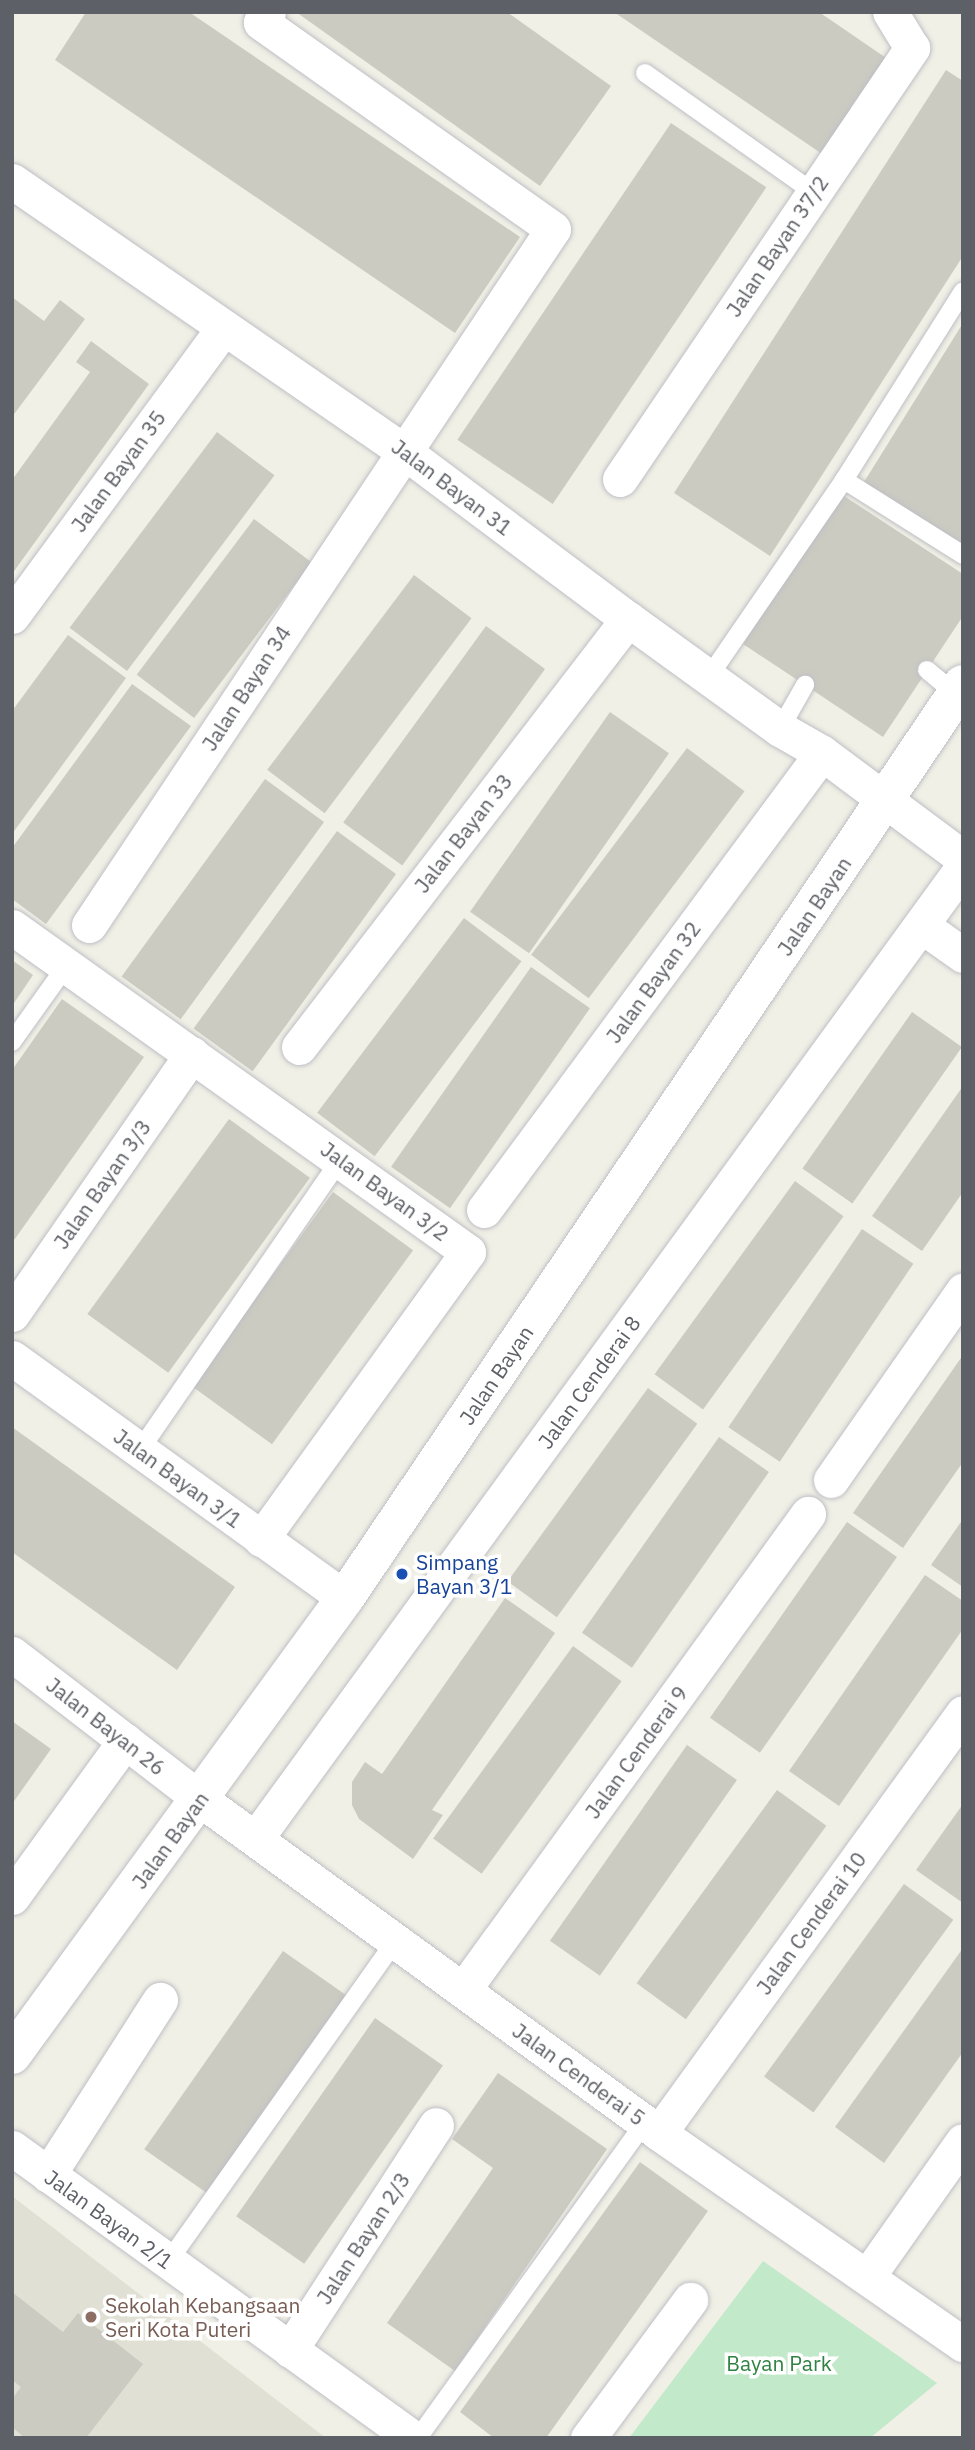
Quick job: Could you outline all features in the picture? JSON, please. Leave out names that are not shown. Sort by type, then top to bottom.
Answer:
[{"type":"street","name":"Jalan Bayan 34","points":[[89,925],[402,450],[553,229],[261,23],[268,12]]},
{"type":"street","name":"Jalan Bayan 37/2","points":[[620,480],[912,48],[890,12]]},
{"type":"street","name":"Jalan Bayan 31","points":[[12,181],[402,450],[628,620],[780,729],[822,753],[884,803],[963,858]]},
{"type":"street","name":"Jalan Bayan 35","points":[[12,616],[224,327]]},
{"type":"street","name":"Jalan Bayan 33","points":[[299,1048],[628,620]]},
{"type":"street","name":"Jalan Bayan","points":[[12,2055],[345,1598],[959,689]]},
{"type":"street","name":"Jalan Bayan 32","points":[[484,1210],[822,753]]},
{"type":"street","name":"Jalan Cenderai 8","points":[[256,1838],[963,867]]},
{"type":"street","points":[[922,926],[963,955]]},
{"type":"street","name":"Jalan Bayan 3/2","points":[[12,927],[468,1252],[261,1539]]},
{"type":"street","name":"Jalan Bayan 3/3","points":[[12,1314],[192,1054]]},
{"type":"street","points":[[831,1480],[963,1291]]},
{"type":"street","name":"Jalan Bayan 3/1","points":[[12,1357],[345,1598]]},
{"type":"street","name":"Jalan Cenderai 9","points":[[463,1990],[808,1514]]},
{"type":"street","name":"Jalan Bayan 26","points":[[12,1654],[200,1800]]},
{"type":"street","name":"Jalan Cenderai 10","points":[[652,2128],[963,1713]]},
{"type":"street","points":[[12,1896],[125,1741]]},
{"type":"street","name":"Jalan Cenderai 5","points":[[200,1800],[256,1838],[652,2128],[963,2344]]},
{"type":"street","points":[[48,2175],[160,2000]]},
{"type":"street","name":"Jalan Bayan 2/3","points":[[290,2350],[436,2125]]},
{"type":"street","points":[[867,2277],[963,2141]]},
{"type":"street","name":"Jalan Bayan 2/1","points":[[12,2148],[412,2438]]},
{"type":"street","points":[[588,2438],[690,2300]]},
{"type":"lane","points":[[645,73],[813,192]]},
{"type":"lane","points":[[708,677],[844,480],[963,291]]},
{"type":"lane","points":[[844,480],[963,555]]},
{"type":"lane","points":[[927,670],[959,689]]},
{"type":"lane","points":[[780,729],[805,685]]},
{"type":"lane","points":[[12,1042],[67,965]]},
{"type":"lane","points":[[140,1450],[341,1159]]},
{"type":"lane","points":[[169,2262],[396,1940]]},
{"type":"lane","points":[[418,2438],[652,2128]]},
{"type":"shaded area","name":"Sekolah Kebangsaan Seri Kota Puteri","points":[[12,2196],[326,2438],[12,2438]]},
{"type":"green space","name":"Bayan Park","points":[[763,2261],[937,2383],[870,2438],[629,2438]]},
{"type":"building","points":[[86,12],[189,12],[520,237],[455,333],[55,60]]},
{"type":"building","points":[[296,12],[507,12],[611,86],[540,186]]},
{"type":"building","points":[[614,12],[819,12],[892,62],[828,158]]},
{"type":"building","points":[[946,70],[963,81],[963,256],[770,556],[674,493]]},
{"type":"building","points":[[671,123],[766,187],[553,504],[457,440]]},
{"type":"building","points":[[12,297],[44,321],[60,300],[85,319],[12,417]]},
{"type":"building","points":[[963,323],[963,539],[961,543],[864,482]]},
{"type":"building","points":[[91,341],[149,384],[12,574],[12,480],[90,372],[76,362]]},
{"type":"building","points":[[217,432],[275,475],[127,671],[70,628]]},
{"type":"building","points":[[841,494],[963,574],[963,616],[883,737],[743,644]]},
{"type":"building","points":[[254,519],[312,562],[194,718],[137,675]]},
{"type":"building","points":[[414,575],[472,618],[325,813],[267,770]]},
{"type":"building","points":[[486,626],[545,669],[402,865],[343,823]]},
{"type":"building","points":[[68,635],[126,678],[12,834],[12,711]]},
{"type":"building","points":[[132,684],[191,726],[46,924],[12,899],[12,848]]},
{"type":"building","points":[[610,712],[669,753],[529,953],[470,912]]},
{"type":"building","points":[[687,748],[745,791],[589,998],[531,955]]},
{"type":"building","points":[[265,779],[324,822],[181,1019],[122,976]]},
{"type":"building","points":[[337,831],[396,874],[253,1071],[194,1028]]},
{"type":"building","points":[[464,918],[522,961],[375,1156],[317,1113]]},
{"type":"building","points":[[12,960],[33,975],[12,1006]]},
{"type":"building","points":[[531,967],[590,1008],[450,1208],[391,1167]]},
{"type":"building","points":[[62,999],[144,1057],[12,1243],[12,1070]]},
{"type":"building","points":[[912,1012],[962,1047],[852,1203],[802,1168]]},
{"type":"building","points":[[963,1086],[963,1192],[922,1251],[872,1216]]},
{"type":"building","points":[[229,1119],[310,1178],[168,1373],[87,1314]]},
{"type":"building","points":[[795,1181],[844,1216],[703,1410],[655,1374]]},
{"type":"building","points":[[333,1192],[413,1250],[272,1444],[192,1386]]},
{"type":"building","points":[[862,1229],[913,1264],[780,1462],[728,1427]]},
{"type":"building","points":[[963,1355],[963,1462],[903,1548],[853,1513]]},
{"type":"building","points":[[648,1388],[697,1424],[557,1617],[508,1581]]},
{"type":"building","points":[[12,1427],[235,1587],[177,1670],[12,1552]]},
{"type":"building","points":[[719,1437],[769,1472],[632,1668],[582,1633]]},
{"type":"building","points":[[963,1519],[963,1587],[931,1565]]},
{"type":"building","points":[[847,1522],[897,1557],[760,1753],[710,1718]]},
{"type":"building","points":[[925,1575],[963,1601],[963,1629],[839,1806],[789,1771]]},
{"type":"building","points":[[505,1598],[555,1633],[432,1810],[443,1815],[413,1859],[359,1819],[352,1805],[352,1782],[365,1762],[382,1774]]},
{"type":"building","points":[[573,1646],[622,1681],[482,1874],[433,1839]]},
{"type":"building","points":[[12,1721],[51,1749],[12,1804]]},
{"type":"building","points":[[687,1745],[737,1780],[600,1976],[550,1941]]},
{"type":"building","points":[[777,1790],[826,1826],[686,2019],[637,1983]]},
{"type":"building","points":[[963,1804],[963,1903],[916,1870]]},
{"type":"building","points":[[904,1884],[953,1920],[813,2112],[764,2077]]},
{"type":"building","points":[[963,1948],[963,2052],[884,2163],[835,2127]]},
{"type":"building","points":[[283,1951],[351,1999],[212,2197],[144,2149]]},
{"type":"building","points":[[375,2018],[443,2066],[304,2264],[236,2216]]},
{"type":"building","points":[[498,2073],[607,2149],[455,2371],[387,2323],[493,2168],[452,2139]]},
{"type":"building","points":[[640,2162],[708,2211],[546,2438],[494,2438],[460,2412]]},
{"type":"building","points":[[12,2292],[63,2332],[78,2313],[143,2364],[86,2438],[25,2438],[12,2427],[12,2399],[21,2387],[12,2380]]},
{"type":"place","name":"Simpang Bayan 3/1","points":[[402,1574]]},
{"type":"place","name":"Sekolah Kebangsaan Seri Kota Puteri","points":[[91,2317]]}]
